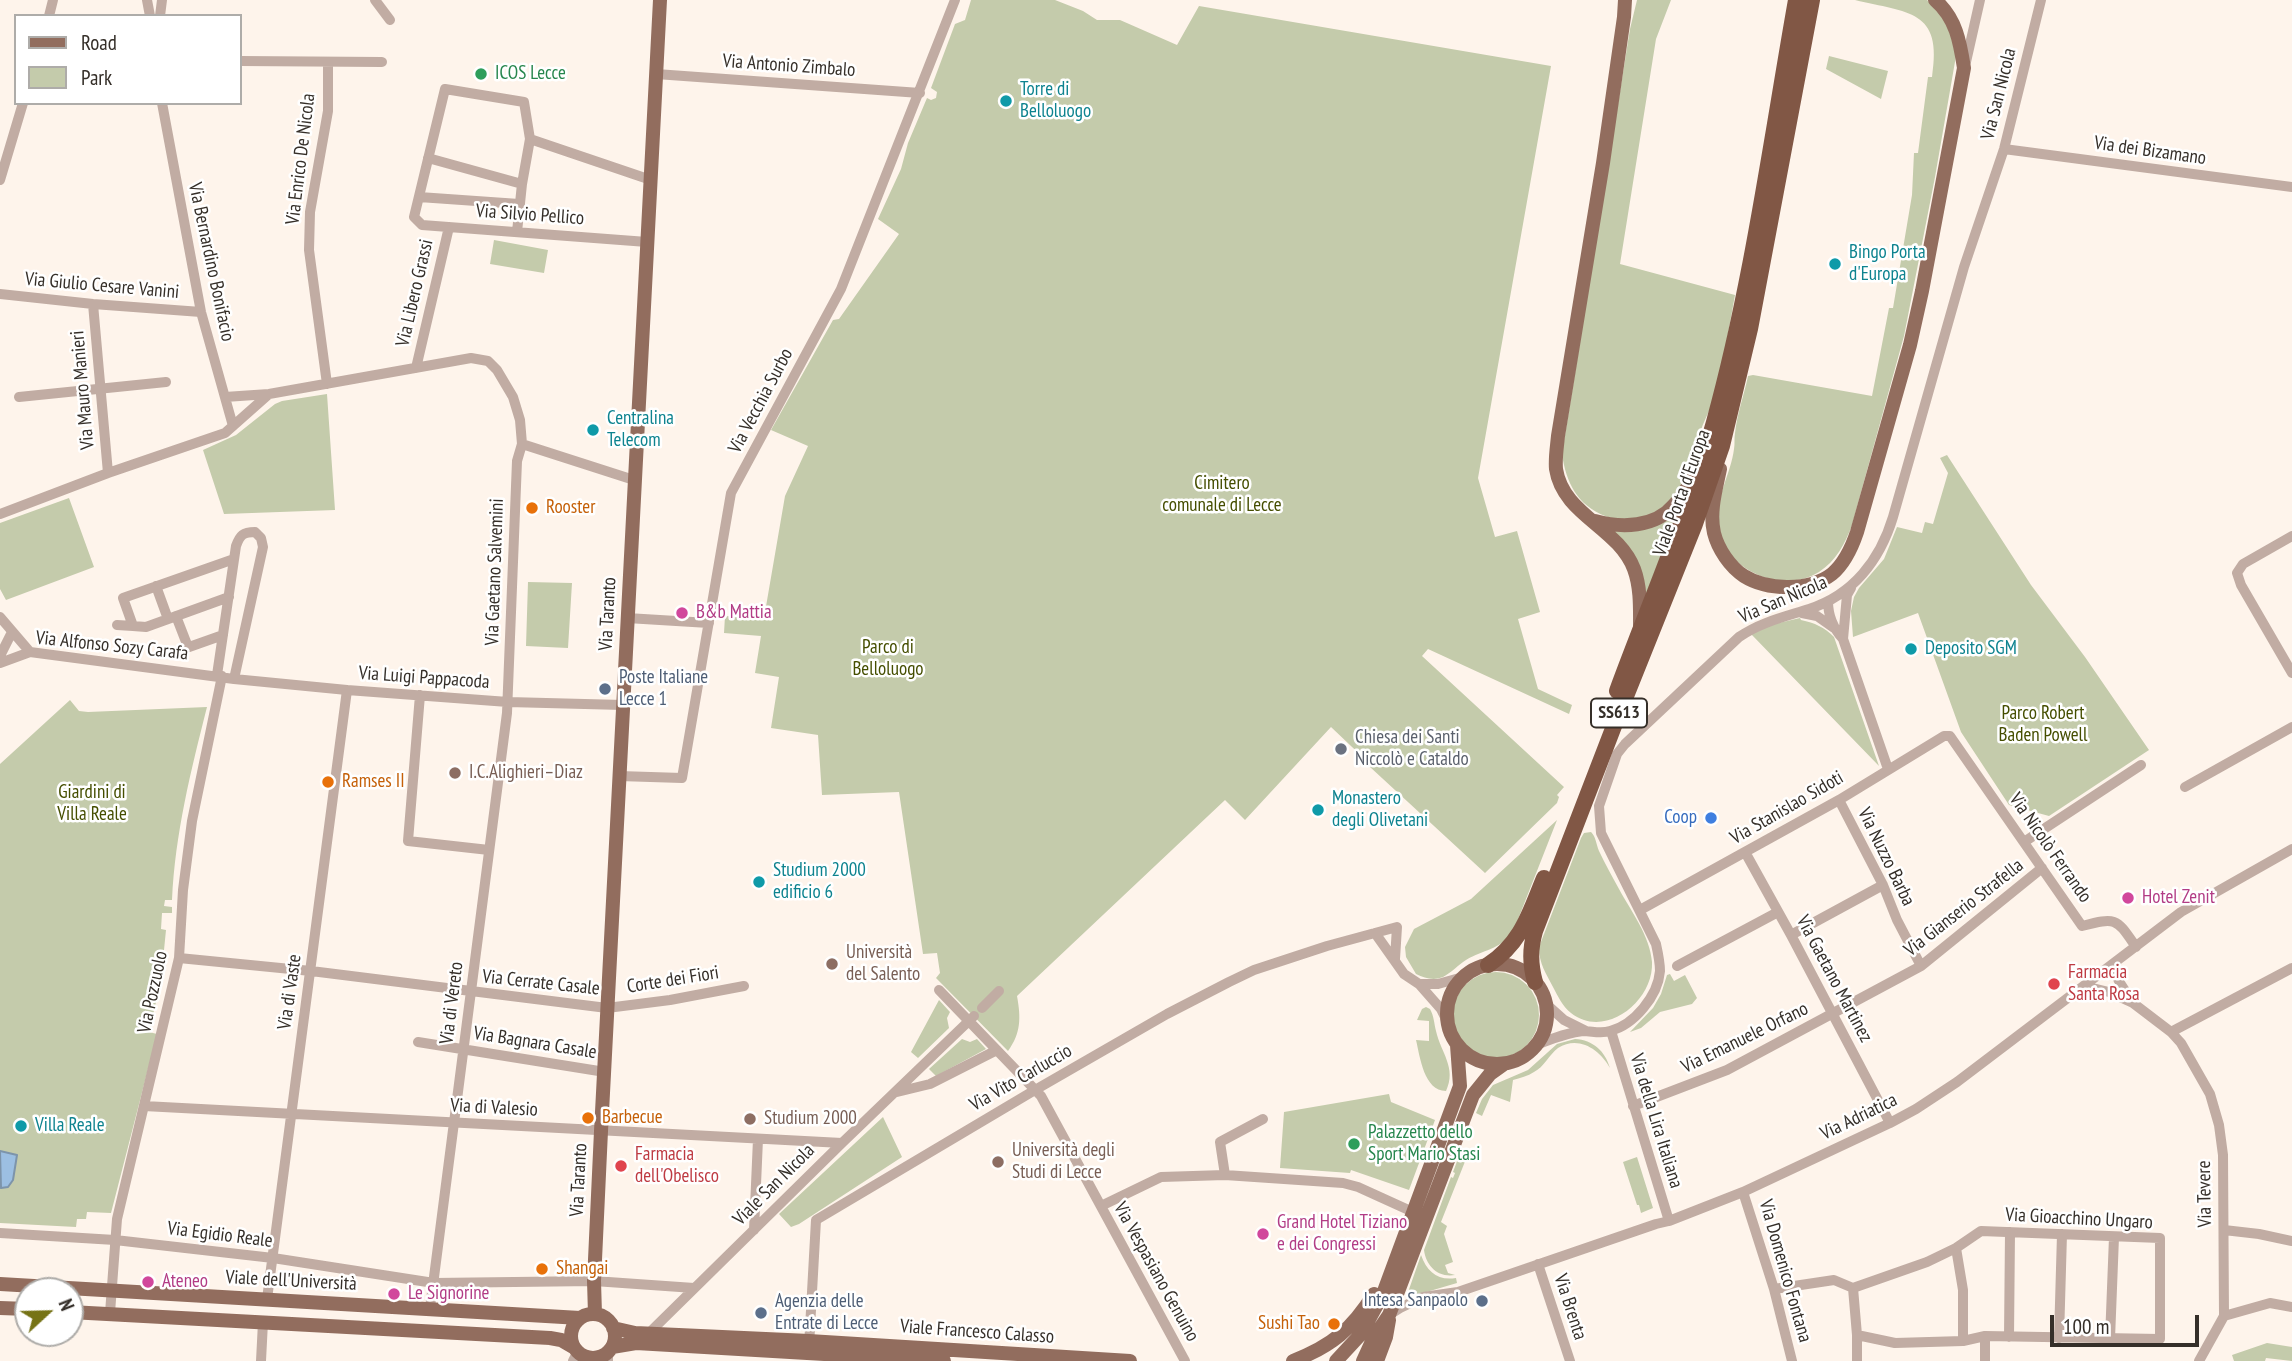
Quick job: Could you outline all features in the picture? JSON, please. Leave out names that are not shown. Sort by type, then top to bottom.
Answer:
[{"type":"highway","name":"Viale Porta d'Europa","points":[[1488,965],[1503,955],[1524,927],[1605,723],[1700,468],[1738,326],[1796,0]]},
{"type":"highway","name":"Viale Porta d'Europa","points":[[1535,982],[1530,948],[1535,931],[1695,524],[1722,446],[1750,330],[1812,0]]},
{"type":"main road","name":"Via Taranto","points":[[595,1314],[594,1280],[607,1008],[660,0]]},
{"type":"main road","points":[[1625,0],[1625,17],[1556,469],[1562,487],[1572,503],[1619,546],[1634,569],[1640,629]]},
{"type":"main road","points":[[1625,17],[1631,0]]},
{"type":"main road","points":[[1722,446],[1711,518],[1720,551],[1731,564],[1745,577],[1779,586],[1796,587],[1832,574],[1844,561],[1857,532],[1910,345],[1964,68],[1961,44],[1954,23],[1944,7],[1935,0]]},
{"type":"main road","points":[[1593,521],[1630,525],[1646,523],[1659,517],[1673,507],[1700,468]]},
{"type":"main road","points":[[1488,965],[1506,965],[1522,971],[1535,982]]},
{"type":"main road","name":"Viale Porta d'Europa","points":[[1463,977],[1472,970],[1488,965]]},
{"type":"main road","points":[[1463,977],[1453,989],[1448,1004],[1447,1021],[1451,1034],[1464,1052],[1480,1062],[1504,1064]]},
{"type":"main road","name":"Viale Porta d'Europa","points":[[1535,982],[1545,1003]]},
{"type":"main road","points":[[1377,1361],[1386,1337],[1389,1315],[1473,1095],[1490,1074],[1504,1064],[1520,1059],[1536,1045],[1544,1031],[1547,1016],[1545,1003]]},
{"type":"main road","points":[[1336,1361],[1358,1339],[1370,1320],[1394,1263],[1461,1086],[1457,1045]]},
{"type":"main road","points":[[1301,1359],[1346,1332],[1394,1263]]},
{"type":"main road","name":"Viale dell'Università","points":[[0,1284],[580,1318]]},
{"type":"main road","points":[[84,1312],[550,1338],[561,1340],[575,1354],[592,1359],[609,1353],[615,1336],[614,1328],[604,1317],[595,1314],[580,1318],[574,1324],[571,1331],[575,1354]]},
{"type":"main road","points":[[1363,1361],[1374,1337],[1389,1315]]},
{"type":"main road","name":"Viale Francesco Calasso","points":[[614,1328],[625,1332],[944,1361]]},
{"type":"main road","name":"Viale Francesco Calasso","points":[[609,1353],[636,1343],[809,1347],[1130,1361]]},
{"type":"street","points":[[375,0],[390,20]]},
{"type":"street","name":"Via Vecchia Surbo","points":[[619,776],[682,778],[731,493],[841,289],[955,0]]},
{"type":"street","points":[[1964,68],[1980,0]]},
{"type":"street","name":"Via San Nicola","points":[[1611,1031],[1636,1015],[1648,1001],[1660,974],[1656,944],[1605,843],[1599,819],[1599,806],[1617,754],[1739,637],[1761,624],[1828,601],[1852,585],[1873,561],[1888,535],[1964,267],[2004,149],[2040,0]]},
{"type":"street","points":[[242,61],[382,62]]},
{"type":"street","name":"Via Enrico De Nicola","points":[[327,384],[309,250],[310,212],[328,111],[328,62]]},
{"type":"street","name":"Via Antonio Zimbalo","points":[[656,74],[920,93]]},
{"type":"street","points":[[517,232],[530,139],[524,102],[446,89],[419,197],[519,204]]},
{"type":"street","points":[[0,180],[22,105]]},
{"type":"street","name":"Via Bernardino Bonifacio","points":[[162,105],[201,312],[233,426]]},
{"type":"street","points":[[0,133],[12,136]]},
{"type":"street","points":[[530,139],[651,180]]},
{"type":"street","name":"Via dei Bizamano","points":[[2004,149],[2292,187]]},
{"type":"street","points":[[428,158],[522,184]]},
{"type":"street","name":"Via Silvio Pellico","points":[[419,197],[414,217],[422,225],[648,242]]},
{"type":"street","name":"Via Libero Grassi","points":[[416,368],[449,227]]},
{"type":"street","name":"Via Giulio Cesare Vanini","points":[[0,294],[201,312]]},
{"type":"street","name":"Via Mauro Manieri","points":[[93,304],[108,472]]},
{"type":"street","name":"Via Gaetano Salvemini","points":[[416,368],[471,358],[488,361],[497,370],[513,397],[520,420],[522,444],[517,461],[508,702]]},
{"type":"street","points":[[225,397],[269,394],[416,368]]},
{"type":"street","points":[[19,397],[166,382]]},
{"type":"street","points":[[0,514],[108,472],[225,433],[269,394]]},
{"type":"street","points":[[522,444],[634,480]]},
{"type":"street","name":"Via Pozzuolo","points":[[110,1313],[117,1219],[179,958],[183,890],[192,821],[225,677],[264,547],[255,532],[240,535],[234,559],[223,635],[225,677]]},
{"type":"street","points":[[2289,542],[2243,564],[2237,573],[2241,585],[2292,673]]},
{"type":"street","name":"Via Alfonso Sozy Carafa","points":[[133,626],[123,598],[234,559]]},
{"type":"street","points":[[1843,639],[1847,596],[1852,585]]},
{"type":"street","name":"Via Alfonso Sozy Carafa","points":[[156,586],[188,647]]},
{"type":"street","name":"Via Alfonso Sozy Carafa","points":[[117,625],[146,627],[229,597]]},
{"type":"street","points":[[1828,601],[1844,619]]},
{"type":"street","points":[[1828,601],[1834,628]]},
{"type":"street","points":[[1799,612],[1827,622],[1843,639],[1888,769]]},
{"type":"street","points":[[0,617],[30,652]]},
{"type":"street","points":[[627,618],[709,623]]},
{"type":"street","name":"Via Alfonso Sozy Carafa","points":[[0,656],[12,632]]},
{"type":"street","name":"Via Alfonso Sozy Carafa","points":[[175,652],[223,635]]},
{"type":"street","name":"Via Alfonso Sozy Carafa","points":[[0,663],[30,652],[225,677]]},
{"type":"street","name":"Via Luigi Pappacoda","points":[[225,677],[348,690],[508,702],[623,705]]},
{"type":"street","name":"Via di Vaste","points":[[267,1299],[348,690]]},
{"type":"street","points":[[420,695],[408,841],[489,850]]},
{"type":"street","name":"Via di Vereto","points":[[430,1308],[508,702]]},
{"type":"street","points":[[2185,787],[2292,727]]},
{"type":"street","name":"Via Stanislao Sidoti","points":[[1640,910],[1839,800],[1944,736],[1950,736]]},
{"type":"street","name":"Via Nicolò Ferrando","points":[[1950,736],[2082,926],[2112,920],[2123,928],[2136,947]]},
{"type":"street","points":[[2024,842],[2141,765]]},
{"type":"street","name":"Via Nuzzo Barba","points":[[1839,800],[1921,966]]},
{"type":"street","name":"Via Adriatica","points":[[1389,1315],[1423,1297],[1458,1292],[1656,1223],[1669,1221],[1743,1192],[1890,1123],[1957,1082],[2181,912],[2292,849]]},
{"type":"street","name":"Via Gaetano Martinez","points":[[1745,852],[1890,1123]]},
{"type":"street","name":"Via Gianserio Strafella","points":[[1833,1014],[1921,966],[2042,868]]},
{"type":"street","points":[[1791,935],[1883,885]]},
{"type":"street","points":[[1677,966],[1778,912]]},
{"type":"street","name":"Via Vito Carluccio","points":[[809,1347],[816,1220],[1167,1014],[1254,970],[1397,928],[1395,959]]},
{"type":"street","points":[[1375,933],[1404,975],[1419,984],[1447,1021]]},
{"type":"street","name":"Via Cerrate Casale","points":[[179,958],[311,971],[607,1008]]},
{"type":"street","points":[[2112,966],[2133,1003]]},
{"type":"street","points":[[2172,1032],[2292,968]]},
{"type":"street","points":[[1419,984],[1438,984],[1463,977]]},
{"type":"street","name":"Corte dei Fiori","points":[[607,1008],[744,986]]},
{"type":"street","points":[[2084,986],[2109,992],[2133,1003]]},
{"type":"street","points":[[939,990],[975,1015],[997,1050],[1035,1090]]},
{"type":"street","name":"Viale San Nicola","points":[[649,1334],[999,991]]},
{"type":"street","points":[[1545,1003],[1564,1020],[1586,1031]]},
{"type":"street","name":"Via Tevere","points":[[2133,1003],[2172,1032],[2181,1043],[2210,1094],[2219,1125],[2223,1155],[2224,1316],[2199,1361]]},
{"type":"street","name":"Via Emanuele Orfano","points":[[1633,1106],[1727,1070],[1833,1014]]},
{"type":"street","points":[[1536,1045],[1562,1034],[1611,1031]]},
{"type":"street","name":"Via della Lira Italiana","points":[[1611,1031],[1669,1221]]},
{"type":"street","name":"Via Bagnara Casale","points":[[418,1042],[605,1072]]},
{"type":"street","points":[[895,1092],[930,1084],[997,1050]]},
{"type":"street","name":"Via Vespasiano Genuino","points":[[1035,1090],[1041,1096],[1185,1361]]},
{"type":"street","name":"Via di Valesio","points":[[144,1106],[842,1143]]},
{"type":"street","points":[[1225,1175],[1220,1142],[1263,1119]]},
{"type":"street","points":[[754,1230],[758,1139]]},
{"type":"street","points":[[1101,1206],[1161,1177],[1225,1175],[1343,1183],[1413,1212]]},
{"type":"street","name":"Via Domenico Fontana","points":[[1743,1192],[1774,1290],[1792,1361]]},
{"type":"street","points":[[2224,1230],[2292,1241]]},
{"type":"street","name":"Via Gioacchino Ungaro","points":[[1774,1290],[1834,1280],[1853,1288],[1927,1262],[1956,1248],[1981,1231],[2160,1238],[2160,1339],[1985,1336],[1963,1341],[1895,1343],[1857,1335]]},
{"type":"street","name":"Via Egidio Reale","points":[[0,1233],[115,1240],[273,1258],[434,1283]]},
{"type":"street","points":[[2009,1337],[2010,1233]]},
{"type":"street","points":[[2059,1338],[2062,1234]]},
{"type":"street","points":[[2110,1339],[2114,1237]]},
{"type":"street","points":[[1956,1248],[1963,1290],[1963,1341]]},
{"type":"street","name":"Via Brenta","points":[[1538,1264],[1570,1361]]},
{"type":"street","points":[[434,1283],[594,1280],[694,1288]]},
{"type":"street","points":[[1853,1288],[1857,1361]]},
{"type":"street","points":[[2224,1316],[2270,1303],[2292,1307]]},
{"type":"street","points":[[261,1361],[263,1322]]},
{"type":"street","points":[[1985,1336],[1985,1361]]},
{"type":"green space","name":"Cimitero comunale di Lecce","points":[[971,0],[1055,0],[1083,11],[1097,20],[1120,20],[1177,45],[1199,6],[1551,66],[1478,478],[1495,537],[1517,531],[1540,612],[1518,619],[1538,689],[1572,705],[1569,714],[1428,649],[1422,656],[1564,787],[1557,795],[1557,803],[1485,873],[1370,767],[1371,765],[1331,727],[1245,820],[1225,800],[1017,996],[1019,1025],[1008,1051],[936,978],[940,973],[937,953],[923,954],[899,792],[822,795],[818,735],[771,728],[779,677],[755,673],[761,636],[724,633],[725,616],[764,618],[785,496],[808,446],[771,430],[833,320],[839,319],[899,234],[878,219],[901,169],[908,143],[927,98],[936,98],[937,92],[931,88],[955,24],[965,20]]},
{"type":"green space","points":[[1637,0],[1671,0],[1656,39],[1620,264],[1735,295],[1715,395],[1683,486],[1669,504],[1660,510],[1627,520],[1605,516],[1580,499],[1566,474],[1562,454],[1630,29]]},
{"type":"green space","points":[[1855,0],[1927,0],[1943,15],[1953,34],[1956,56],[1904,336],[1852,525],[1839,552],[1819,572],[1804,579],[1770,579],[1754,573],[1729,553],[1717,522],[1748,376],[1872,396],[1889,308],[1893,308],[1912,195],[1914,153],[1918,153],[1928,77],[1932,77],[1932,38],[1918,18],[1906,12]]},
{"type":"green space","points":[[1829,56],[1888,71],[1881,99],[1826,69]]},
{"type":"green space","points":[[494,240],[548,250],[544,273],[490,264]]},
{"type":"green space","points":[[327,394],[335,510],[224,514],[203,450],[236,435],[275,404]]},
{"type":"green space","name":"Parco Robert Baden Powell","points":[[1947,455],[2031,585],[2149,750],[2049,816],[2009,805],[1961,732],[1918,613],[1853,637],[1851,611],[1854,597],[1884,559],[1897,527],[1922,533],[1925,522],[1933,524],[1948,473],[1940,458]]},
{"type":"green space","points":[[69,498],[94,567],[6,600],[0,589],[0,523]]},
{"type":"green space","points":[[1675,512],[1677,514],[1645,592],[1612,528]]},
{"type":"green space","points":[[528,582],[572,583],[568,648],[526,646]]},
{"type":"green space","points":[[1800,618],[1823,628],[1834,637],[1879,766],[1751,634],[1770,625]]},
{"type":"green space","name":"Giardini di Villa Reale","points":[[70,700],[79,711],[88,712],[207,707],[180,827],[172,900],[165,900],[164,906],[172,907],[172,913],[162,913],[161,929],[166,930],[163,960],[156,959],[151,984],[160,985],[149,1032],[157,1034],[111,1213],[87,1212],[86,1219],[77,1219],[76,1227],[0,1223],[0,764]]},
{"type":"green space","points":[[1557,820],[1513,932],[1496,946],[1466,960],[1443,977],[1436,979],[1416,974],[1406,957],[1405,947],[1414,929],[1471,899]]},
{"type":"green space","points":[[1591,832],[1644,933],[1652,962],[1645,990],[1636,1002],[1612,1019],[1598,1022],[1584,1020],[1565,1007],[1543,968],[1539,947],[1581,838],[1584,833]]},
{"type":"green space","points":[[1488,972],[1504,972],[1527,984],[1536,998],[1539,1015],[1536,1032],[1527,1046],[1504,1058],[1488,1058],[1472,1051],[1460,1039],[1453,1023],[1453,1007],[1460,991],[1472,979]]},
{"type":"green space","points":[[1670,974],[1674,981],[1685,975],[1697,998],[1692,1004],[1660,1012],[1641,1028],[1630,1032],[1653,1008],[1667,975]]},
{"type":"green space","points":[[939,1000],[950,1012],[947,1018],[949,1028],[918,1058],[911,1052]]},
{"type":"green space","points":[[1426,1007],[1432,1014],[1449,1068],[1446,1091],[1439,1090],[1428,1079],[1419,1055],[1416,1040],[1429,1041],[1429,1021],[1417,1020],[1422,1009]]},
{"type":"green space","points":[[962,1039],[970,1042],[977,1039],[986,1049],[936,1076],[929,1069]]},
{"type":"green space","points":[[1575,1039],[1597,1048],[1605,1056],[1610,1068],[1601,1055],[1588,1046],[1566,1044],[1558,1048],[1538,1070],[1513,1080],[1510,1102],[1491,1095],[1482,1116],[1476,1113],[1482,1099],[1493,1085],[1528,1070],[1557,1044]]},
{"type":"green space","name":"Palazzetto dello Sport Mario Stasi","points":[[1389,1094],[1391,1102],[1435,1120],[1409,1190],[1351,1170],[1350,1173],[1280,1168],[1284,1112]]},
{"type":"green space","points":[[883,1117],[902,1157],[791,1227],[779,1214]]},
{"type":"green space","points":[[1459,1156],[1466,1159],[1441,1222],[1447,1226],[1444,1234],[1453,1262],[1445,1265],[1448,1273],[1455,1275],[1443,1275],[1430,1266],[1424,1250],[1451,1177],[1453,1178],[1455,1173],[1453,1172]]},
{"type":"green space","points":[[1637,1157],[1653,1208],[1641,1213],[1623,1162]]},
{"type":"green space","points":[[1421,1255],[1434,1274],[1444,1278],[1456,1278],[1457,1283],[1406,1298]]},
{"type":"green space","points":[[2267,1343],[2292,1347],[2292,1361],[2266,1358],[2265,1361],[2234,1361],[2232,1355]]},
{"type":"water","points":[[0,1151],[17,1155],[13,1180],[8,1187],[1,1188]]},
{"type":"place","name":"ICOS Lecce","points":[[481,74]]},
{"type":"place","name":"Torre di Belloluogo","points":[[1006,101]]},
{"type":"place","name":"Bingo Porta d'Europa","points":[[1835,264]]},
{"type":"place","name":"Centralina Telecom","points":[[593,430]]},
{"type":"place","name":"Rooster","points":[[532,508]]},
{"type":"place","name":"B&b Mattia","points":[[682,613]]},
{"type":"place","name":"Deposito SGM","points":[[1911,649]]},
{"type":"place","name":"Poste Italiane Lecce 1","points":[[605,689]]},
{"type":"place","name":"Chiesa dei Santi Niccolò e Cataldo","points":[[1341,749]]},
{"type":"place","name":"I.C.Alighieri–Diaz","points":[[455,773]]},
{"type":"place","name":"Ramses II","points":[[328,782]]},
{"type":"place","name":"Monastero degli Olivetani","points":[[1318,810]]},
{"type":"place","name":"Coop","points":[[1711,818]]},
{"type":"place","name":"Studium 2000 edificio 6","points":[[759,882]]},
{"type":"place","name":"Hotel Zenit","points":[[2128,898]]},
{"type":"place","name":"Università del Salento","points":[[832,964]]},
{"type":"place","name":"Farmacia Santa Rosa","points":[[2054,984]]},
{"type":"place","name":"Barbecue","points":[[588,1118]]},
{"type":"place","name":"Studium 2000","points":[[750,1119]]},
{"type":"place","name":"Villa Reale","points":[[21,1126]]},
{"type":"place","name":"Palazzetto dello Sport Mario Stasi","points":[[1354,1144]]},
{"type":"place","name":"Università degli Studi di Lecce","points":[[998,1162]]},
{"type":"place","name":"Farmacia dell'Obelisco","points":[[621,1166]]},
{"type":"place","name":"Grand Hotel Tiziano e dei Congressi","points":[[1263,1234]]},
{"type":"place","name":"Shangai","points":[[542,1269]]},
{"type":"place","name":"Ateneo","points":[[148,1282]]},
{"type":"place","name":"Le Signorine","points":[[394,1294]]},
{"type":"place","name":"Intesa Sanpaolo","points":[[1482,1301]]},
{"type":"place","name":"Agenzia delle Entrate di Lecce","points":[[761,1313]]},
{"type":"place","name":"Sushi Tao","points":[[1334,1324]]},
{"type":"park label","name":"Parco di Belloluogo","points":[[888,659]]}]
